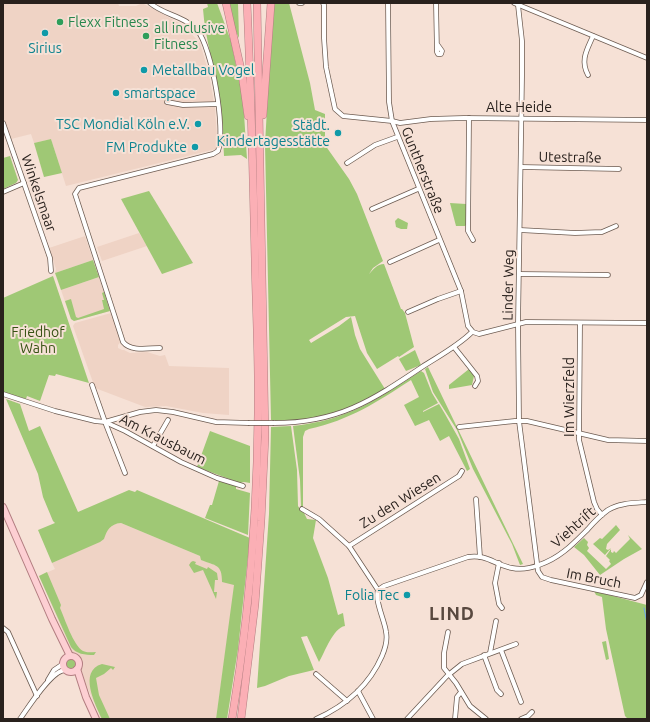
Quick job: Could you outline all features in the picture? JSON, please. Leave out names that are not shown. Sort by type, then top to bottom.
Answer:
[{"type":"highway","points":[[226,3],[242,74],[253,142]]},
{"type":"highway","points":[[232,719],[241,668],[249,603],[255,520],[258,413],[253,142],[248,3]]},
{"type":"highway","points":[[242,719],[255,604],[261,521],[265,413],[257,3]]},
{"type":"highway","points":[[260,155],[271,3]]},
{"type":"main road","points":[[3,507],[52,619],[69,665],[96,719]]},
{"type":"street","points":[[150,3],[184,20],[197,31],[204,41],[209,56],[218,104],[221,138],[219,148],[216,153],[79,188],[75,194],[126,346],[132,348],[160,348]]},
{"type":"street","name":"Alte Heide","points":[[323,3],[326,67],[335,109],[343,116],[400,123],[438,119],[469,118],[647,120]]},
{"type":"street","name":"Guntherstraße","points":[[388,3],[389,102],[392,121],[418,189],[461,291],[468,326],[472,332]]},
{"type":"street","points":[[436,3],[437,44]]},
{"type":"street","points":[[516,4],[647,58]]},
{"type":"street","name":"Linder Weg","points":[[516,4],[522,54],[518,324],[519,421],[538,565]]},
{"type":"street","points":[[588,75],[584,67],[584,57],[592,36]]},
{"type":"street","points":[[167,102],[183,105],[218,104]]},
{"type":"street","points":[[469,118],[468,231],[473,240]]},
{"type":"street","name":"Winkelsmaar","points":[[3,123],[50,258],[51,271]]},
{"type":"street","points":[[347,163],[375,145],[397,137]]},
{"type":"street","name":"Utestraße","points":[[521,167],[619,169]]},
{"type":"street","points":[[3,192],[24,183]]},
{"type":"street","points":[[372,209],[418,189]]},
{"type":"street","points":[[520,230],[575,233],[602,232],[616,226]]},
{"type":"street","points":[[390,262],[439,240]]},
{"type":"street","points":[[519,274],[608,275]]},
{"type":"street","points":[[408,312],[461,291]]},
{"type":"street","points":[[105,422],[140,412],[156,410],[173,412],[216,422],[292,423],[312,421],[352,409],[374,398],[454,347],[472,332],[478,334],[526,322],[647,323]]},
{"type":"street","name":"Im Wierzfeld","points":[[580,323],[579,434],[594,502],[602,515]]},
{"type":"street","points":[[454,347],[477,376],[478,381],[475,386]]},
{"type":"street","points":[[92,385],[125,473]]},
{"type":"street","name":"Am Krausbaum","points":[[3,394],[54,411],[105,422],[125,431],[191,467],[243,486]]},
{"type":"street","points":[[153,446],[168,420]]},
{"type":"street","points":[[459,428],[527,421],[608,440],[647,441]]},
{"type":"street","name":"Zu den Wiesen","points":[[349,546],[459,476],[462,471]]},
{"type":"street","points":[[378,590],[384,586],[464,559],[480,556],[476,499]]},
{"type":"street","name":"Viehtrift","points":[[480,556],[515,568],[525,568],[538,565],[566,551],[602,515],[609,510],[618,506],[647,502]]},
{"type":"street","points":[[302,509],[318,519],[349,546],[378,590],[377,598],[387,633],[386,646],[372,675],[347,701],[328,714],[316,719]]},
{"type":"street","points":[[498,563],[494,583],[499,604],[502,608]]},
{"type":"street","name":"Im Bruch","points":[[538,565],[539,573],[545,579],[635,598],[641,594],[647,582]]},
{"type":"street","points":[[490,653],[496,621]]},
{"type":"street","points":[[3,628],[8,632],[37,696]]},
{"type":"street","points":[[448,632],[444,653],[445,671],[470,706],[486,719]]},
{"type":"street","points":[[407,719],[449,675],[464,663],[516,644]]},
{"type":"street","points":[[501,650],[521,702]]},
{"type":"street","points":[[484,655],[497,690],[501,694]]},
{"type":"street","points":[[20,719],[54,670],[69,665]]},
{"type":"street","points":[[316,674],[347,701]]},
{"type":"street","points":[[358,691],[373,719]]},
{"type":"street","points":[[454,719],[457,697],[461,692]]},
{"type":"street","points":[[521,719],[528,716],[532,712]]},
{"type":"shaded area","points":[[3,3],[118,3],[119,6],[136,6],[142,3],[183,25],[200,43],[209,74],[215,108],[217,138],[216,149],[66,186],[51,139],[34,143],[31,134],[11,139],[3,116]]},
{"type":"shaded area","points":[[139,233],[147,246],[102,261],[97,247]]},
{"type":"shaded area","points":[[85,236],[93,260],[55,273],[56,269],[49,248]]},
{"type":"shaded area","points":[[99,277],[110,311],[74,321],[71,319],[61,290]]},
{"type":"shaded area","points":[[111,313],[121,341],[118,348],[122,350],[130,353],[147,352],[160,356],[165,355],[169,366],[229,368],[229,415],[203,413],[166,406],[145,407],[95,388],[73,326],[75,323]]},
{"type":"shaded area","points":[[121,523],[200,556],[202,560],[217,566],[235,585],[216,719],[101,719],[39,576],[55,569],[52,563],[104,539],[106,531],[109,528],[115,524]]},
{"type":"green space","points":[[207,3],[217,3],[231,41],[243,99],[247,159],[241,155],[224,156],[223,127],[220,104],[204,20],[203,9],[208,7]]},
{"type":"green space","points":[[229,3],[238,3],[239,38],[234,28]]},
{"type":"green space","points":[[273,3],[289,3],[310,83],[315,110],[325,114],[325,145],[349,179],[357,194],[383,261],[373,268],[369,274],[377,266],[384,264],[401,309],[405,313],[414,347],[377,369],[367,353],[355,316],[346,317],[309,340],[311,343],[351,317],[360,349],[385,389],[351,408],[308,419],[275,421],[271,420],[265,144]]},
{"type":"green space","points":[[51,139],[62,173],[44,177],[34,143]]},
{"type":"green space","points":[[10,156],[18,180],[16,183],[3,189],[3,158]]},
{"type":"green space","points":[[149,191],[193,263],[162,274],[121,199]]},
{"type":"green space","points":[[450,203],[466,204],[465,226],[456,226]]},
{"type":"green space","points":[[398,218],[408,223],[407,229],[396,227],[395,221]]},
{"type":"green space","points":[[93,260],[99,277],[61,290],[55,273]]},
{"type":"green space","name":"Friedhof Wahn","points":[[53,276],[89,383],[56,374],[55,376],[49,375],[40,401],[27,396],[26,399],[3,392],[3,298]]},
{"type":"green space","points":[[104,292],[110,311],[74,321],[71,319],[65,301],[71,299],[76,317],[78,318],[104,309],[102,293]]},
{"type":"green space","points":[[415,350],[421,365],[406,371],[399,359]]},
{"type":"green space","points":[[428,367],[523,564],[520,565],[512,544],[473,469],[457,430],[433,392],[425,369]]},
{"type":"green space","points":[[469,369],[474,376],[472,385],[449,389],[449,385]]},
{"type":"green space","points":[[421,371],[424,373],[432,393],[438,403],[423,412],[439,404],[459,439],[470,469],[467,471],[449,436],[440,441],[429,420],[415,426],[404,405],[419,397],[411,380],[363,409],[337,421],[305,431],[303,437],[303,509],[301,507],[300,480],[293,426],[330,419],[346,414],[375,400]]},
{"type":"green space","points":[[6,399],[20,404],[29,431],[40,426],[78,512],[129,490],[135,492],[137,490],[250,538],[238,649],[227,719],[216,719],[234,585],[222,582],[221,572],[217,566],[201,560],[200,556],[121,523],[110,528],[104,539],[100,542],[52,563],[38,530],[55,523],[43,497],[38,474]]},
{"type":"green space","points":[[291,426],[297,470],[298,506],[303,511],[307,519],[316,520],[313,538],[328,578],[338,615],[343,613],[345,626],[337,631],[333,636],[319,662],[307,636],[301,637],[314,670],[289,676],[257,688],[269,514],[271,427]]},
{"type":"green space","points":[[210,431],[250,446],[250,483],[240,483],[197,467]]},
{"type":"green space","points":[[219,481],[236,486],[236,489],[250,493],[248,535],[205,518],[210,505],[212,505]]},
{"type":"green space","points":[[616,525],[620,530],[607,544],[606,549],[608,550],[611,548],[605,555],[593,544],[600,538],[602,539]]},
{"type":"green space","points":[[628,535],[642,549],[600,575],[584,555],[574,547],[584,538],[588,542],[587,545],[589,548],[587,551],[606,569],[611,564],[609,561],[610,560],[606,556],[611,549],[611,552],[613,553],[614,551],[616,553],[630,539]]},
{"type":"green space","points":[[193,561],[196,562],[195,564],[207,569],[208,567],[217,573],[218,580],[215,580],[214,592],[217,592],[216,599],[203,570],[194,573],[189,565]]},
{"type":"green space","points":[[47,572],[73,638],[79,648],[83,651],[96,652],[94,655],[81,654],[71,647],[39,576]]},
{"type":"green space","points":[[594,591],[647,605],[647,719],[628,719],[625,716],[606,629],[602,597],[596,595]]},
{"type":"green space","points":[[606,641],[609,659],[606,660],[602,642]]},
{"type":"green space","points":[[71,657],[76,659],[78,664],[76,669],[71,671],[66,669],[64,664],[66,659]]},
{"type":"green space","points":[[102,664],[115,667],[113,670],[111,668],[96,678],[99,695],[110,719],[102,719],[90,688],[91,673],[95,668]]},
{"type":"waterway","points":[[644,608],[647,623]]},
{"type":"place","name":"Flexx Fitness","points":[[60,22]]},
{"type":"place","name":"Sirius","points":[[45,33]]},
{"type":"place","name":"all inclusive Fitness","points":[[146,36]]},
{"type":"place","name":"Metallbau Vogel","points":[[144,70]]},
{"type":"place","name":"smartspace","points":[[116,93]]},
{"type":"place","name":"TSC Mondial Köln e.V.","points":[[198,124]]},
{"type":"place","name":"Städt. Kindertagesstätte","points":[[338,133]]},
{"type":"place","name":"FM Produkte","points":[[195,147]]},
{"type":"place","name":"Folia Tec","points":[[407,595]]},
{"type":"district","name":"LIND","points":[[452,613]]}]
